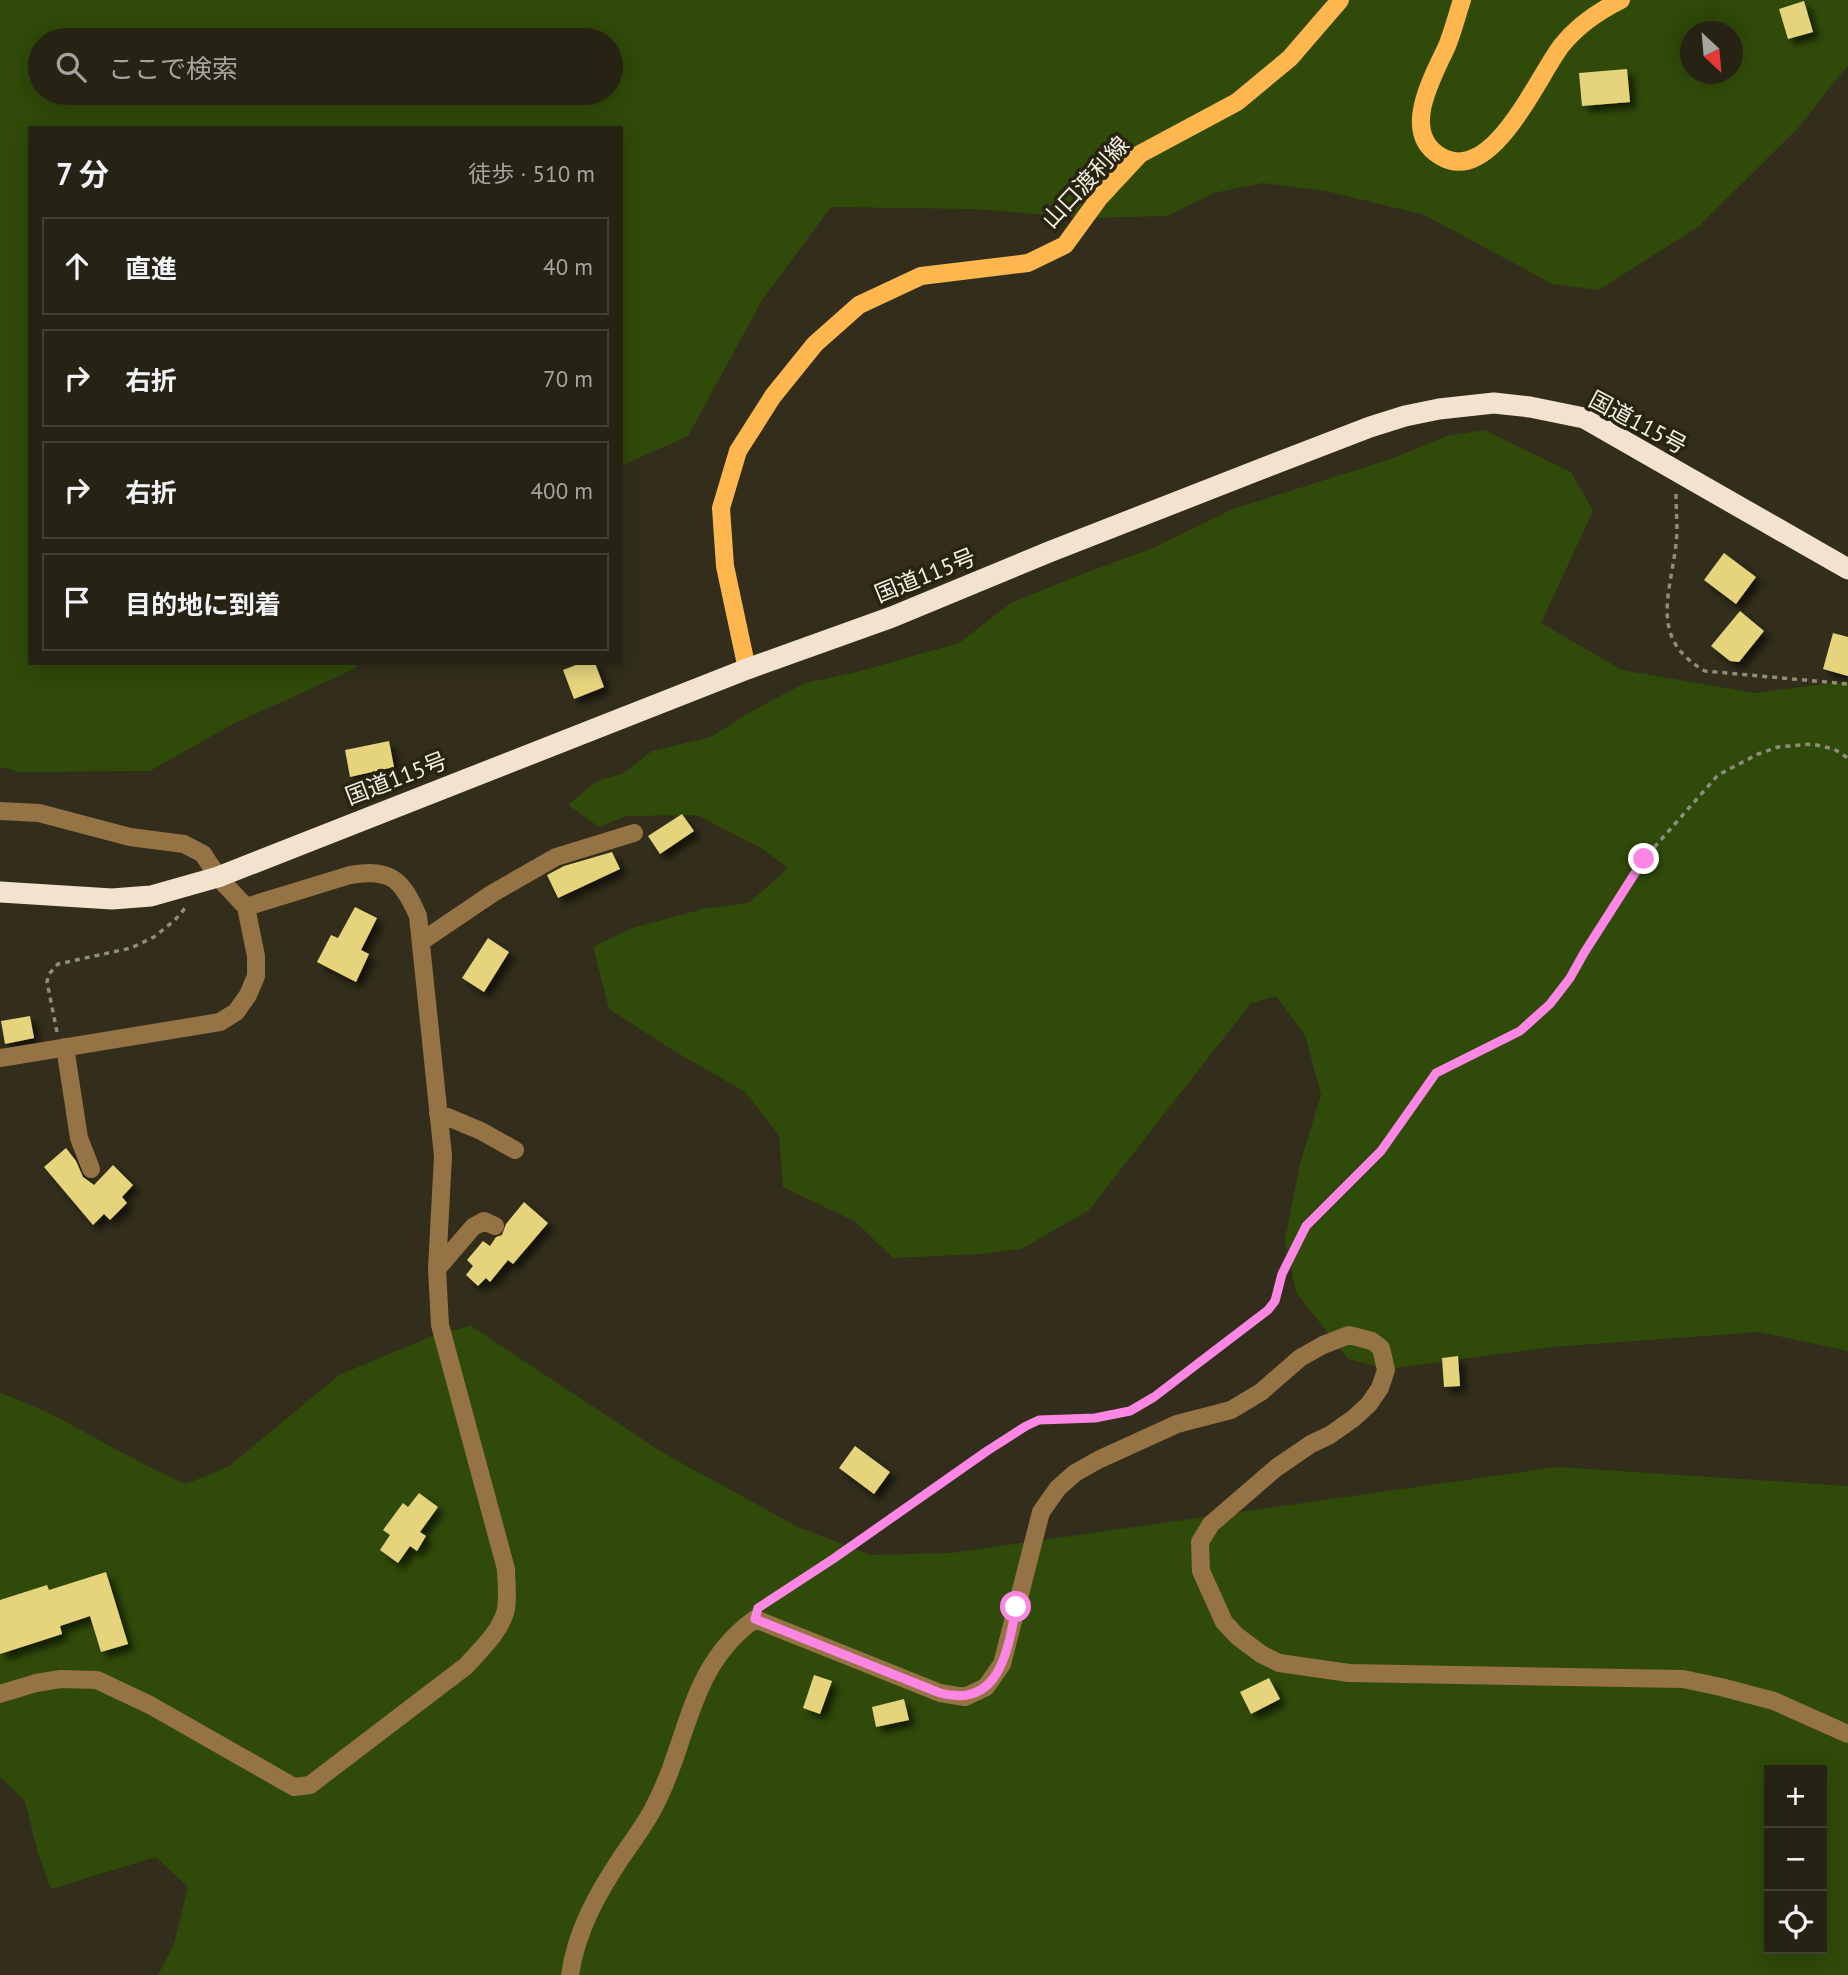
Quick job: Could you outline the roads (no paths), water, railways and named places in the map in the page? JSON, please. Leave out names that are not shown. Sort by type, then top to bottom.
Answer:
[{"type":"highway","name":"国道115号","points":[[0,892],[112,899],[151,896],[189,887],[747,669],[892,617],[1049,552],[1405,416],[1439,409],[1494,403],[1584,418],[1848,569]]},
{"type":"main road","name":"山口渡利線","points":[[747,669],[725,566],[721,508],[738,451],[773,396],[815,344],[859,304],[922,276],[1028,263],[1065,245],[1100,197],[1140,154],[1237,102],[1290,58],[1340,0]]},
{"type":"main road","points":[[1462,0],[1424,101],[1420,119],[1424,140],[1433,151],[1444,159],[1459,163],[1471,161],[1496,141],[1518,117],[1550,60],[1565,41],[1589,19],[1621,0]]},
{"type":"street","points":[[0,811],[39,813],[130,837],[184,844],[203,854],[218,877],[246,907],[256,956],[256,976],[248,995],[236,1012],[220,1022],[0,1058]]},
{"type":"street","points":[[422,941],[493,892],[556,857],[635,833]]},
{"type":"street","points":[[0,1694],[61,1679],[97,1680],[150,1705],[266,1773],[294,1787],[302,1787],[310,1785],[466,1665],[485,1645],[506,1611],[506,1569],[446,1352],[437,1302],[443,1156],[418,916],[402,884],[386,875],[365,873],[350,875],[246,907]]},
{"type":"street","points":[[63,1047],[79,1138],[91,1168]]},
{"type":"street","points":[[438,1112],[515,1150]]},
{"type":"street","points":[[437,1269],[473,1227],[484,1220],[495,1226]]},
{"type":"street","points":[[570,1975],[584,1921],[597,1895],[652,1812],[664,1787],[702,1680],[718,1654],[739,1630],[755,1619],[940,1693],[965,1698],[986,1687],[1002,1664],[1041,1511],[1058,1488],[1075,1473],[1177,1424],[1231,1410],[1261,1392],[1300,1358],[1341,1336],[1358,1336],[1381,1348],[1386,1370],[1380,1388],[1369,1404],[1354,1418],[1276,1468],[1211,1524],[1200,1542],[1201,1572],[1224,1622],[1237,1636],[1261,1654],[1279,1663],[1336,1672],[1683,1679],[1721,1686],[1774,1701],[1848,1734]]}]
